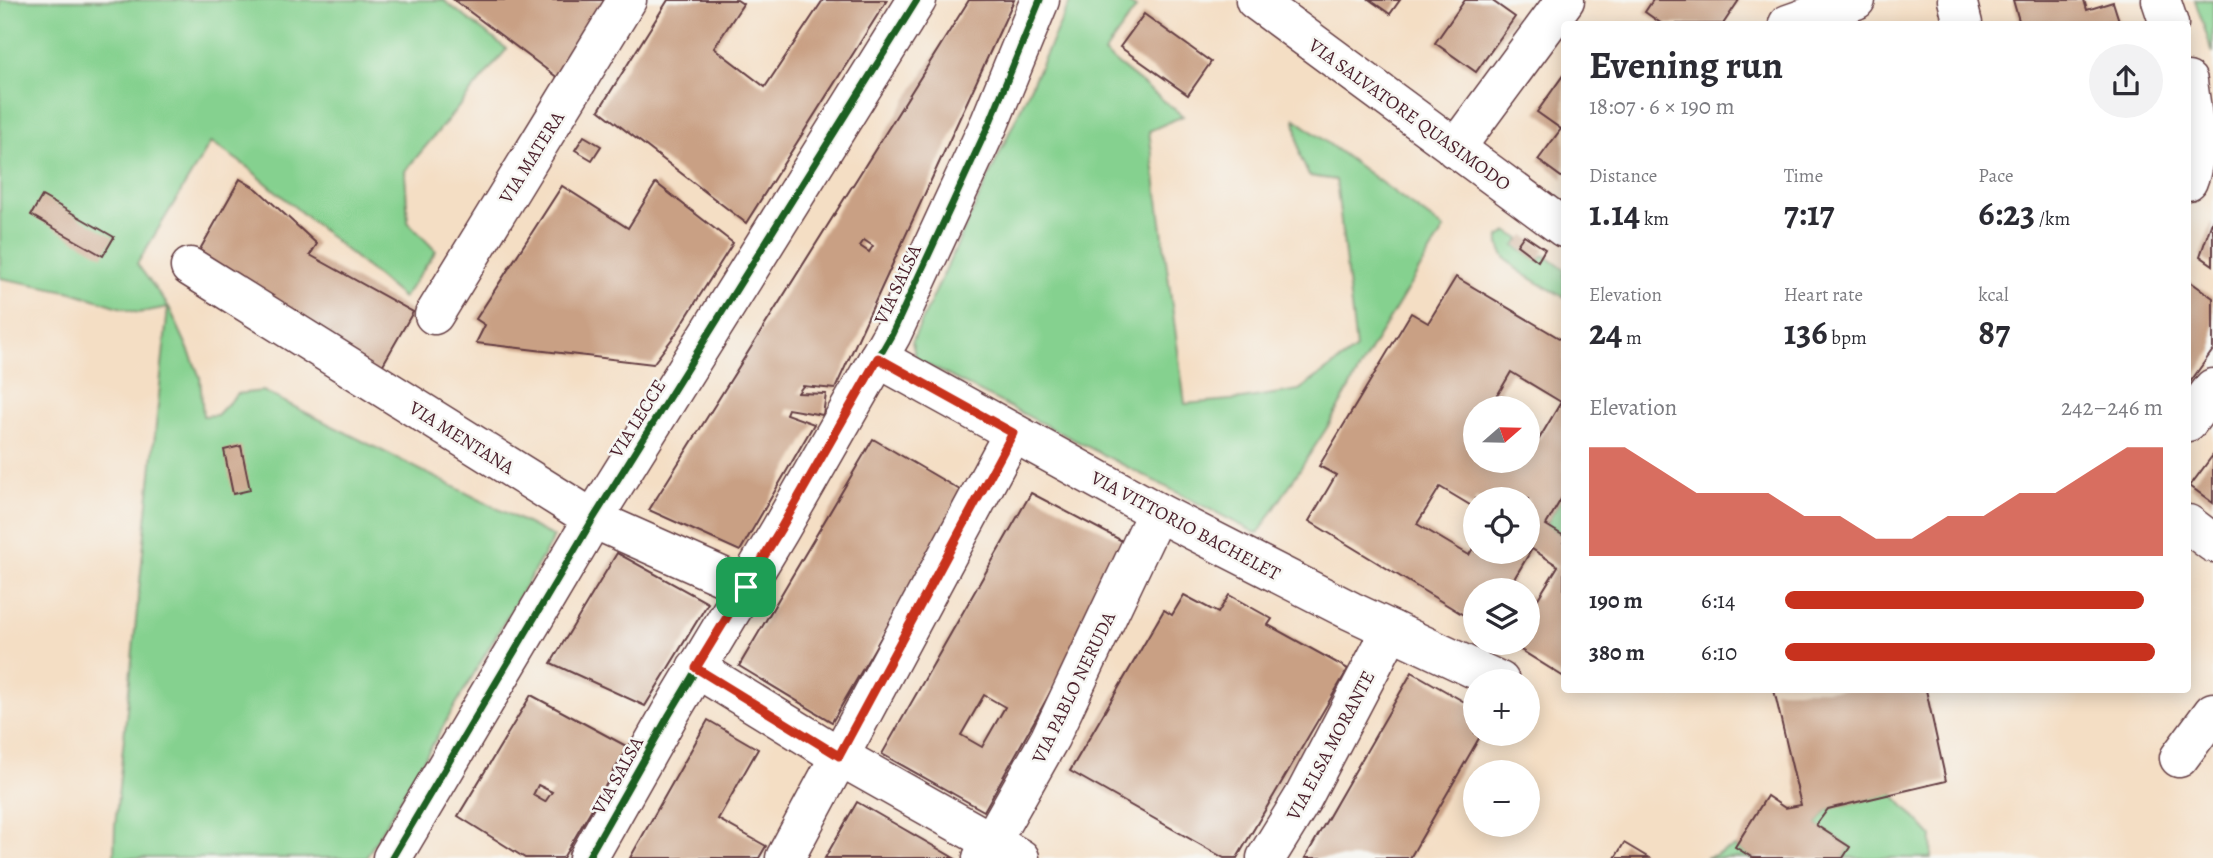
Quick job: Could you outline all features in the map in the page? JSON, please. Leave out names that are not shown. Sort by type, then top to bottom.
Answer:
[{"type":"street","name":"VIA MATERA","points":[[434,315],[627,0]]},
{"type":"street","name":"VIA LECCE","points":[[392,858],[593,519],[917,0]]},
{"type":"street","name":"VIA SALSA","points":[[589,858],[696,668],[746,587],[892,334],[990,122],[1040,0]]},
{"type":"street","name":"VIA SALVATORE QUASIMODO","points":[[1255,0],[1561,226]]},
{"type":"street","points":[[1455,149],[1565,0]]},
{"type":"street","points":[[1796,21],[1856,0]]},
{"type":"street","points":[[1957,0],[1962,21]]},
{"type":"street","points":[[2161,0],[2168,21]]},
{"type":"street","points":[[2191,82],[2213,98]]},
{"type":"street","points":[[2191,104],[2194,127],[2191,173]]},
{"type":"street","name":"VIA MENTANA","points":[[190,267],[593,519],[746,587]]},
{"type":"street","name":"VIA VITTORIO BACHELET","points":[[878,358],[1157,512],[1474,669]]},
{"type":"street","points":[[2191,418],[2213,388]]},
{"type":"street","points":[[785,858],[1013,433]]},
{"type":"street","name":"VIA PABLO NERUDA","points":[[998,852],[1157,512]]},
{"type":"street","points":[[2191,526],[2213,542]]},
{"type":"street","name":"VIA ELSA MORANTE","points":[[1266,858],[1303,798],[1391,630]]},
{"type":"street","points":[[696,668],[998,852]]},
{"type":"street","points":[[2179,758],[2213,712]]},
{"type":"green space","points":[[0,0],[443,0],[507,49],[405,171],[408,222],[436,251],[403,298],[246,166],[211,142],[137,264],[169,307],[186,344],[200,377],[203,416],[217,415],[237,394],[263,391],[554,537],[366,858],[114,858],[115,826],[168,307],[138,313],[72,292],[0,278]]},
{"type":"green space","points":[[1071,0],[1123,0],[1136,8],[1104,53],[1183,116],[1149,131],[1185,404],[1299,390],[1356,349],[1336,180],[1309,176],[1300,156],[1295,119],[1444,229],[1328,426],[1258,534],[916,359],[912,342]]},
{"type":"green space","points":[[2195,0],[2213,0],[2213,54]]},
{"type":"green space","points":[[1508,232],[1520,239],[1515,246],[1538,262],[1544,255],[1561,267],[1561,295],[1512,265],[1500,247],[1499,237]]},
{"type":"green space","points":[[1561,499],[1561,534],[1546,525]]},
{"type":"green space","points":[[1892,793],[1932,836],[1931,858],[1843,858],[1850,847],[1816,825],[1828,809]]},
{"type":"green space","points":[[1735,847],[1753,858],[1706,858]]},
{"type":"building","points":[[454,0],[609,0],[558,78]]},
{"type":"building","points":[[668,0],[737,0],[743,4],[714,48],[765,87],[823,0],[887,0],[746,223],[599,110]]},
{"type":"building","points":[[969,0],[1014,0],[835,389],[803,386],[798,393],[826,394],[823,415],[788,409],[786,414],[814,424],[740,551],[649,510]],"holes":[[[864,240],[873,246],[869,252],[860,246]]]},
{"type":"building","points":[[1370,0],[1400,0],[1390,14]]},
{"type":"building","points":[[1465,0],[1491,0],[1515,17],[1476,72],[1435,43]]},
{"type":"building","points":[[1653,0],[1739,0],[1725,21],[1658,21],[1645,12]]},
{"type":"building","points":[[2013,0],[2084,0],[2087,10],[2113,2],[2119,21],[2019,21]]},
{"type":"building","points":[[1144,14],[1211,62],[1188,95],[1120,47]]},
{"type":"building","points":[[1561,78],[1561,129],[1537,112]]},
{"type":"building","points":[[1561,129],[1561,177],[1538,160]]},
{"type":"building","points":[[584,136],[601,146],[592,160],[575,150]]},
{"type":"building","points":[[240,179],[257,189],[317,244],[310,255],[413,312],[377,375],[190,267]]},
{"type":"building","points":[[656,183],[733,243],[675,335],[653,364],[476,343],[485,325],[476,319],[562,186],[628,228]]},
{"type":"building","points":[[42,196],[114,237],[103,256],[31,215]]},
{"type":"building","points":[[2213,219],[2213,265],[2200,256]]},
{"type":"building","points":[[1524,235],[1545,249],[1538,261],[1517,245]]},
{"type":"building","points":[[1456,277],[1561,339],[1561,402],[1561,499],[1546,525],[1561,534],[1561,675],[1529,655],[1540,655],[1540,595],[1558,566],[1540,554],[1540,487],[1463,487],[1463,501],[1440,487],[1417,524],[1463,551],[1463,564],[1523,564],[1515,578],[1463,578],[1463,615],[1309,521],[1336,475],[1319,466],[1411,313],[1428,323]]},
{"type":"building","points":[[2191,282],[2213,298],[2213,350],[2191,381]]},
{"type":"building","points":[[873,439],[965,493],[832,722],[739,666]]},
{"type":"building","points":[[241,446],[250,490],[233,494],[224,450]]},
{"type":"building","points":[[2213,455],[2213,503],[2191,485]]},
{"type":"building","points":[[1031,493],[1130,545],[1114,579],[984,811],[882,754]],"holes":[[[984,695],[1005,707],[982,747],[961,735]]]},
{"type":"building","points":[[617,553],[708,603],[645,706],[551,663]]},
{"type":"building","points":[[1184,595],[1218,613],[1229,595],[1272,619],[1268,625],[1348,669],[1237,858],[1224,858],[1070,771],[1164,610],[1172,615]]},
{"type":"building","points":[[1412,672],[1463,701],[1463,746],[1475,746],[1466,760],[1463,760],[1463,766],[1410,858],[1305,858]]},
{"type":"building","points":[[1775,693],[1927,693],[1946,781],[1828,809],[1816,825],[1850,847],[1843,858],[1753,858],[1735,847],[1767,796],[1785,808],[1801,805]]},
{"type":"building","points":[[531,695],[628,747],[563,858],[525,858],[458,816]],"holes":[[[538,785],[552,792],[545,802],[533,795]]]},
{"type":"building","points":[[708,720],[758,749],[718,819],[766,846],[759,858],[630,858]]},
{"type":"building","points":[[857,802],[954,858],[825,858]]},
{"type":"building","points":[[1624,843],[1649,858],[1615,858]]},
{"type":"cycle path","points":[[392,858],[593,519],[917,0]]},
{"type":"cycle path","points":[[588,858],[892,334],[990,122],[1040,0]]},
{"type":"route","points":[[878,358],[1013,433],[839,756],[696,668],[746,587],[878,358]]}]
